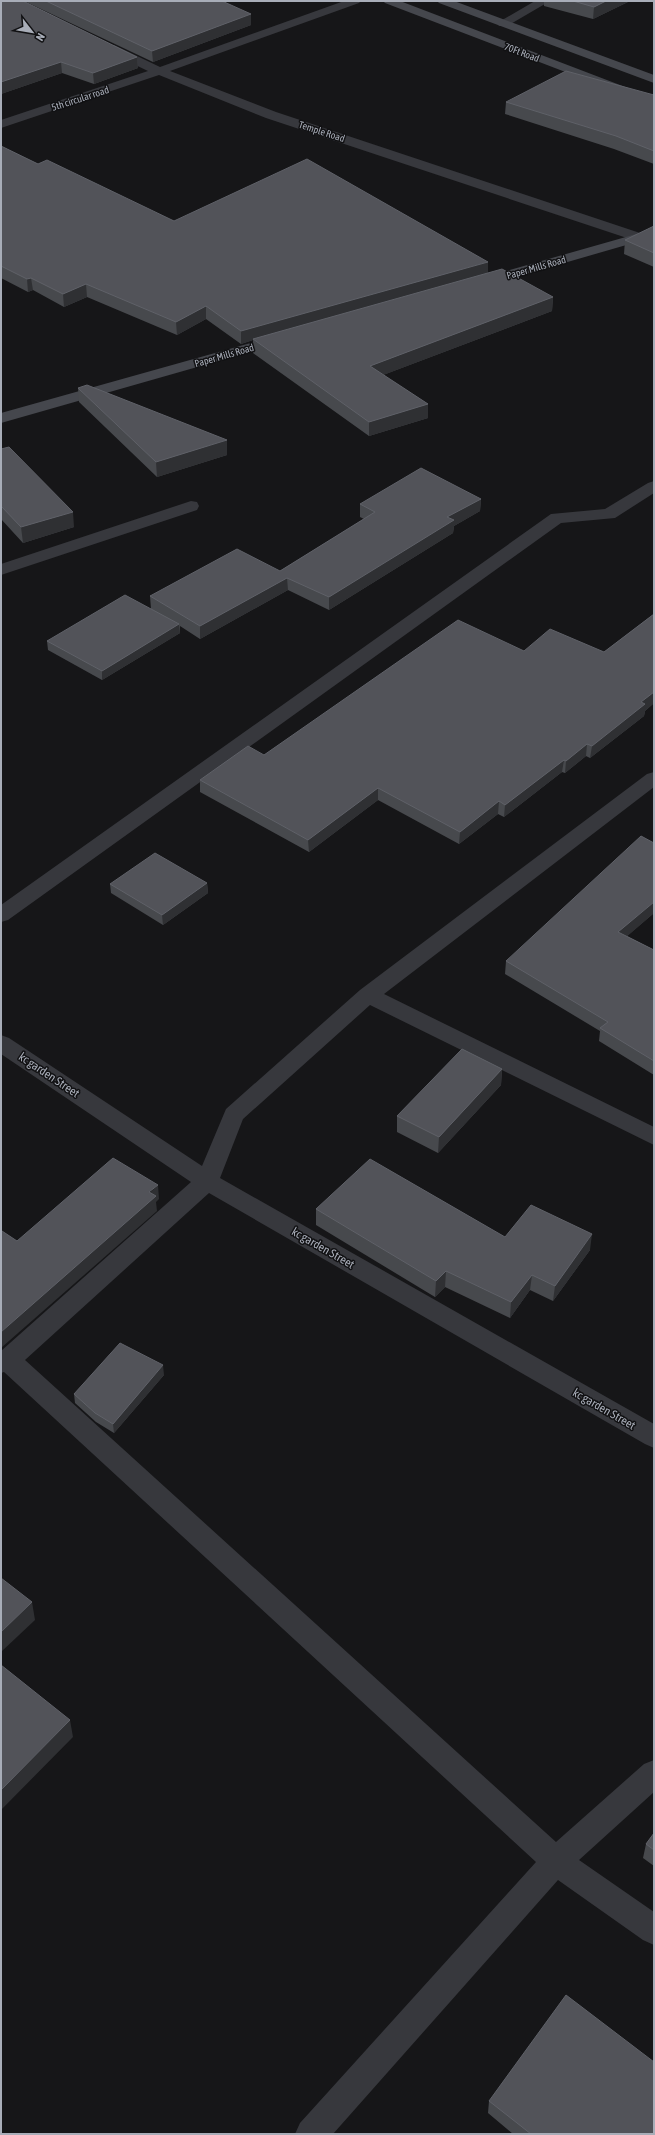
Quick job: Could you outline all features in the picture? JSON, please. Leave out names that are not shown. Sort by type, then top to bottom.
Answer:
[{"type":"main road","name":"70Ft Road","points":[[389,1],[654,102]]},
{"type":"main road","name":"70Ft Road","points":[[443,1],[654,79]]},
{"type":"main road","name":"Paper Mills Road","points":[[467,286],[648,235]]},
{"type":"main road","name":"Paper Mills Road","points":[[1,418],[300,333]]},
{"type":"street","name":"5th circular road","points":[[1,124],[159,71],[355,1]]},
{"type":"street","points":[[503,23],[544,1]]},
{"type":"street","name":"Temple Road","points":[[96,41],[159,71],[271,114],[648,235]]},
{"type":"street","points":[[1,915],[557,518],[609,514],[654,486]]},
{"type":"street","points":[[1,570],[191,506]]},
{"type":"street","points":[[654,778],[368,995],[234,1115],[207,1181],[4,1362],[556,1862],[654,1930]]},
{"type":"street","points":[[368,995],[654,1137]]},
{"type":"street","name":"kc garden Street","points":[[1,1043],[207,1181],[654,1437]]},
{"type":"street","points":[[311,2134],[556,1862],[654,1773]]},
{"type":"building","points":[[1,1],[23,1],[137,57],[93,73],[61,62],[1,82]]},
{"type":"building","points":[[46,1],[222,1],[251,14],[152,51]]},
{"type":"building","points":[[573,1],[606,1],[594,7]]},
{"type":"building","points":[[566,71],[654,95],[654,151],[616,136],[506,102]]},
{"type":"building","points":[[1,146],[38,164],[47,160],[174,221],[307,159],[488,262],[241,331],[206,306],[176,322],[86,284],[63,294],[31,278],[27,279],[1,266]]},
{"type":"building","points":[[654,226],[654,253],[625,240]]},
{"type":"building","points":[[502,269],[553,297],[370,366],[428,404],[369,422],[253,339]]},
{"type":"building","points":[[87,385],[227,440],[156,462],[78,388]]},
{"type":"building","points":[[9,447],[73,512],[21,527],[1,506],[1,449]]},
{"type":"building","points":[[421,468],[481,499],[447,517],[454,520],[329,597],[287,578],[200,626],[150,596],[237,549],[280,571],[375,512],[360,504]]},
{"type":"building","points":[[125,595],[179,624],[102,671],[47,641]]},
{"type":"building","points":[[654,614],[654,692],[641,702],[645,704],[592,746],[587,744],[505,805],[499,801],[460,832],[378,788],[308,840],[200,780],[248,746],[264,755],[458,620],[524,651],[550,629],[604,652]]},
{"type":"building","points":[[641,836],[654,843],[654,902],[618,932],[654,950],[654,1061],[600,1028],[608,1022],[506,961]]},
{"type":"building","points":[[155,853],[207,883],[162,915],[110,884]]},
{"type":"building","points":[[462,1049],[502,1069],[439,1137],[397,1116]]},
{"type":"building","points":[[113,1158],[158,1185],[149,1192],[156,1196],[1,1332],[1,1231],[17,1241]]},
{"type":"building","points":[[370,1159],[505,1237],[531,1205],[592,1234],[555,1286],[532,1275],[511,1302],[446,1271],[436,1281],[316,1209]]},
{"type":"building","points":[[120,1343],[163,1365],[113,1424],[95,1413],[74,1394]]},
{"type":"building","points":[[1,1578],[32,1602],[1,1632]]},
{"type":"building","points":[[1,1665],[70,1720],[1,1790]]},
{"type":"building","points":[[654,1833],[654,1850],[646,1844]]},
{"type":"building","points":[[566,1995],[654,2062],[654,2134],[531,2134],[489,2101]]}]
